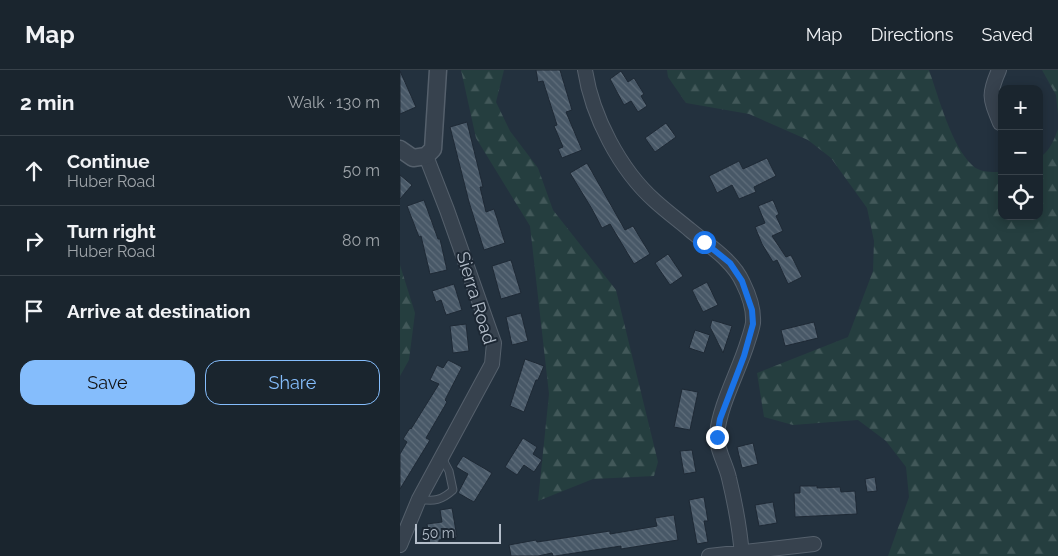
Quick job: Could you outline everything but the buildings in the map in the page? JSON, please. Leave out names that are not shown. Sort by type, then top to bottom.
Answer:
[{"type":"street","points":[[400,149],[413,158],[426,156],[433,148],[438,70]]},
{"type":"street","points":[[584,70],[602,127],[625,166],[654,200],[730,263],[742,281],[749,298],[753,324],[744,356],[720,419],[717,437],[729,476],[741,554]]},
{"type":"street","points":[[998,118],[991,102],[991,88],[999,70]]},
{"type":"street","name":"Sierra Road","points":[[400,545],[419,499],[492,364],[494,343],[426,156]]},
{"type":"street","points":[[709,556],[741,554],[814,544]]},
{"type":"lane","points":[[419,499],[433,502],[444,498],[453,490],[449,471],[442,456]]},
{"type":"green space","points":[[461,70],[504,70],[496,102],[510,131],[538,168],[553,210],[616,290],[658,462],[654,476],[593,479],[538,501],[549,394],[530,226],[476,138]]},
{"type":"green space","points":[[667,70],[929,70],[946,120],[958,146],[975,168],[986,172],[998,172],[998,220],[1043,220],[1043,155],[1049,149],[1058,129],[1058,556],[888,556],[909,497],[906,467],[886,441],[858,420],[793,425],[764,417],[757,373],[848,337],[873,271],[874,241],[867,208],[831,158],[808,140],[749,114],[686,103],[668,77]]},
{"type":"green space","points":[[1042,70],[1058,70],[1058,115],[1056,95]]},
{"type":"green space","points":[[400,265],[415,313],[409,360],[400,376]]},
{"type":"route","points":[[704,242],[730,263],[742,281],[749,298],[753,324],[744,356],[720,419],[717,437]]}]
